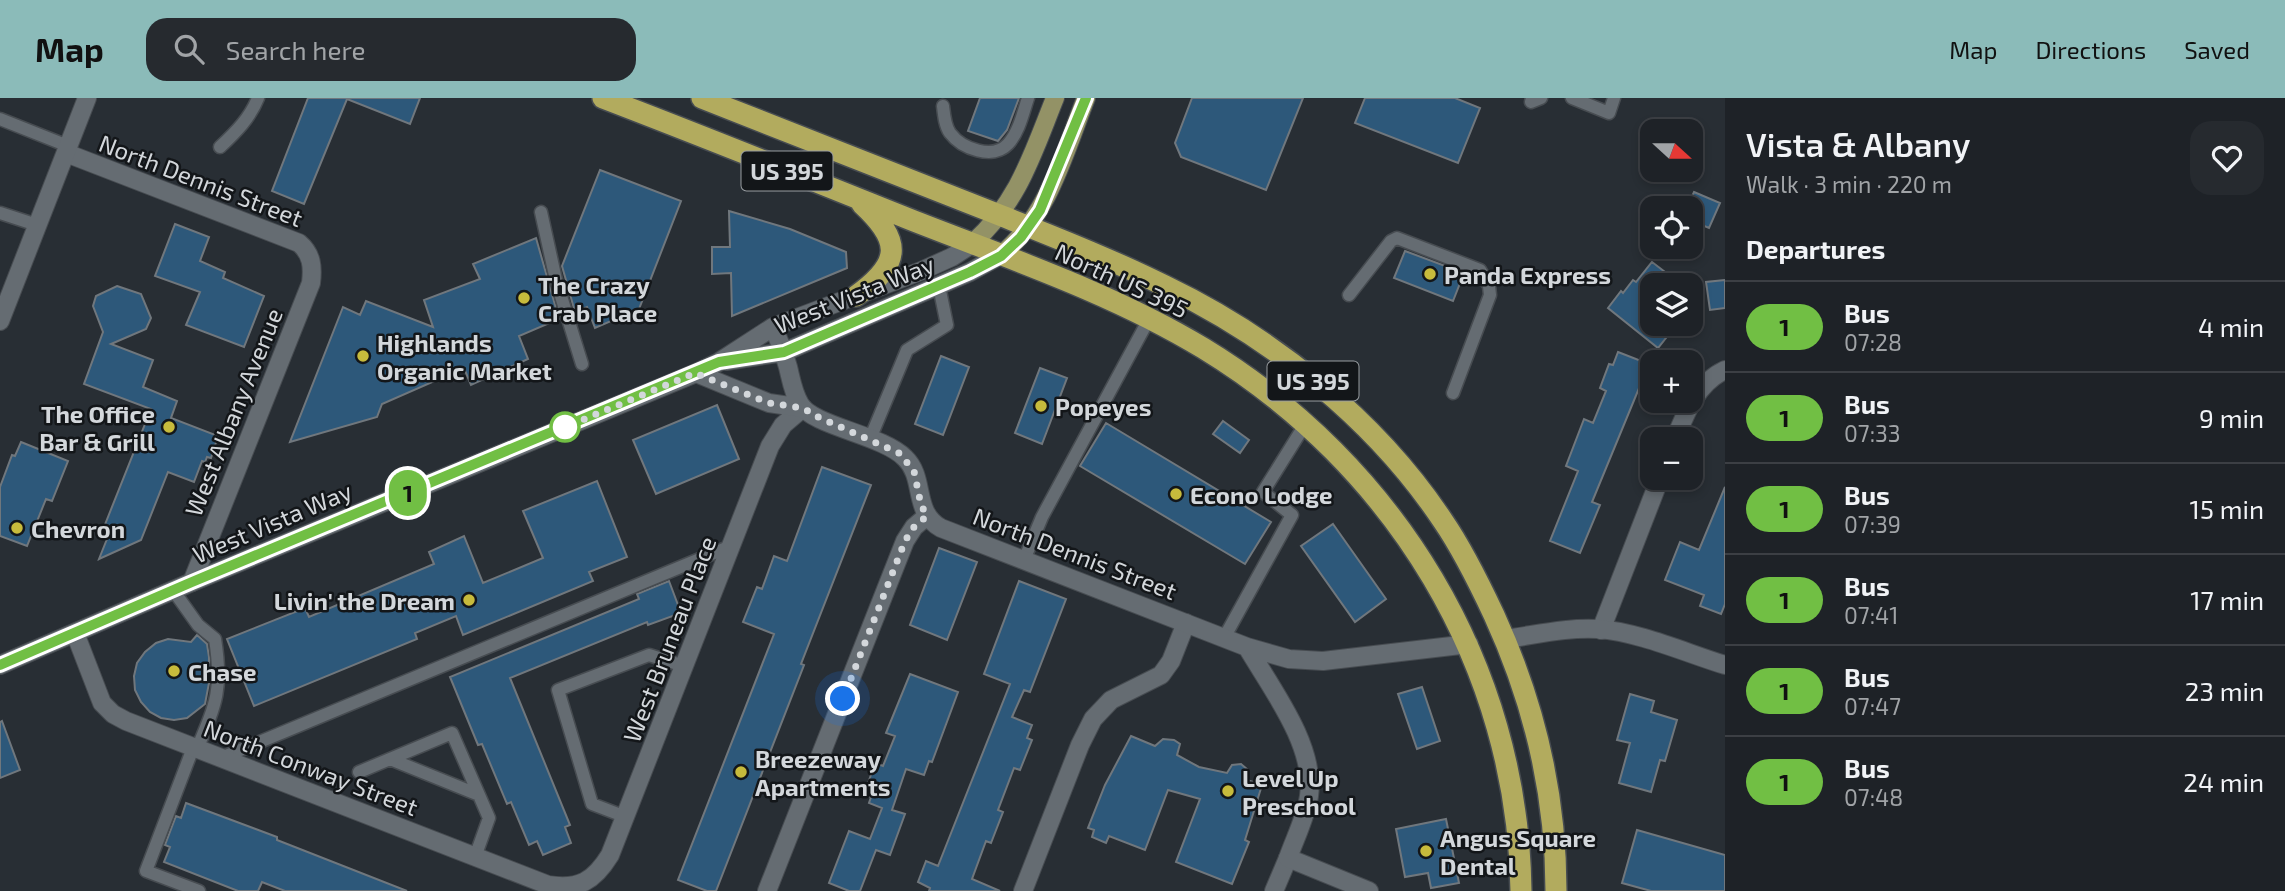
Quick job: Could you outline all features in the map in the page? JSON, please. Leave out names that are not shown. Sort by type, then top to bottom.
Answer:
[{"type":"highway","name":"North US 395","points":[[603,98],[1091,291],[1149,319],[1233,367],[1306,423],[1347,463],[1383,505],[1436,585],[1469,644]]},
{"type":"highway","name":"North US 395","points":[[702,98],[1029,227],[1165,286],[1263,343],[1317,384],[1398,463],[1442,520],[1465,558],[1505,639]]},
{"type":"highway","points":[[855,197],[887,231],[891,249],[890,258],[881,275],[856,296]]},
{"type":"highway","name":"US 395","points":[[1505,639],[1533,722],[1542,761],[1553,833],[1556,891]]},
{"type":"highway","name":"US 395","points":[[1469,644],[1507,761],[1517,821],[1521,891]]},
{"type":"main road","points":[[972,244],[1000,216],[1022,180],[1055,98]]},
{"type":"main road","points":[[1001,256],[1029,227],[1048,193],[1086,98]]},
{"type":"street","points":[[0,321],[87,98]]},
{"type":"street","name":"North Dennis Street","points":[[67,150],[299,243],[306,249],[311,260]]},
{"type":"street","name":"West Vista Way","points":[[0,665],[192,582],[695,373],[719,362],[773,327],[932,266],[972,244]]},
{"type":"street","name":"West Vista Way","points":[[719,362],[784,352],[939,286],[1001,256]]},
{"type":"street","name":"West Albany Avenue","points":[[192,582],[311,283],[311,260]]},
{"type":"street","points":[[773,327],[803,408]]},
{"type":"street","points":[[1680,427],[1695,396],[1708,381],[1723,371]]},
{"type":"street","points":[[695,373],[769,403],[803,408],[899,453],[911,464],[921,505],[927,516],[914,527],[905,541],[767,891]]},
{"type":"street","name":"West Bruneau Place","points":[[578,888],[601,870],[610,855],[772,440],[783,425],[803,408]]},
{"type":"street","points":[[1601,630],[1655,490]]},
{"type":"street","name":"North Dennis Street","points":[[927,516],[941,528],[1247,647],[1289,659],[1323,661],[1469,644]]},
{"type":"street","points":[[1023,891],[1080,745],[1093,719],[1111,700],[1161,675],[1171,661],[1186,622]]},
{"type":"street","points":[[1505,639],[1582,629],[1601,630],[1725,665]]},
{"type":"street","name":"North Conway Street","points":[[75,633],[102,703],[126,721],[548,885],[578,888]]},
{"type":"street","points":[[1247,647],[1293,727],[1307,757],[1310,772],[1307,803],[1274,891]]},
{"type":"street","points":[[1288,858],[1369,891]]},
{"type":"lane","points":[[220,147],[247,119],[258,98]]},
{"type":"lane","points":[[943,106],[947,129],[952,136],[961,143],[988,153],[998,152],[1009,144],[1028,98]]},
{"type":"lane","points":[[1572,98],[1609,113],[1615,98]]},
{"type":"lane","points":[[0,119],[67,150]]},
{"type":"lane","points":[[541,212],[556,279],[582,364]]},
{"type":"lane","points":[[0,213],[37,226]]},
{"type":"lane","points":[[1349,295],[1396,238],[1480,270],[1489,286],[1490,295],[1453,393]]},
{"type":"lane","points":[[870,439],[907,350],[947,325],[939,286]]},
{"type":"lane","points":[[1024,560],[1042,517],[1149,319]]},
{"type":"lane","points":[[1224,638],[1292,515],[1263,492],[1306,423]]},
{"type":"lane","points":[[221,758],[731,547]]},
{"type":"lane","points":[[173,590],[198,625],[215,639],[220,671],[216,704],[195,748],[146,871],[199,891]]},
{"type":"lane","points":[[626,817],[592,804],[558,690],[649,655],[684,666]]},
{"type":"lane","points":[[359,772],[452,733],[489,818],[475,857]]},
{"type":"lane","points":[[390,759],[479,796]]},
{"type":"building","points":[[308,98],[420,98],[410,124],[347,99],[304,204],[272,191]]},
{"type":"building","points":[[980,98],[1019,98],[1007,130],[998,141],[968,131]]},
{"type":"building","points":[[1192,98],[1303,98],[1266,190],[1181,157],[1175,143]]},
{"type":"building","points":[[1365,98],[1455,98],[1480,108],[1458,163],[1355,123]]},
{"type":"building","points":[[600,170],[681,201],[639,309],[595,328],[587,307],[575,312],[562,266]]},
{"type":"building","points":[[1694,192],[1720,203],[1709,228],[1703,225],[1703,196],[1692,196]]},
{"type":"building","points":[[729,211],[790,229],[846,252],[847,268],[732,316],[731,273],[712,274],[712,247],[730,247]]},
{"type":"building","points":[[175,224],[209,237],[200,261],[225,272],[223,278],[264,296],[244,347],[186,325],[200,292],[155,276]]},
{"type":"building","points":[[536,238],[559,319],[519,336],[528,359],[471,385],[464,368],[382,404],[377,417],[290,442],[343,307],[360,315],[366,301],[433,327],[424,300],[480,279],[473,264]]},
{"type":"building","name":"Panda Express","points":[[1405,251],[1464,273],[1453,301],[1394,278]]},
{"type":"building","points":[[1652,262],[1666,273],[1643,273]]},
{"type":"building","points":[[1640,277],[1640,334],[1608,308],[1621,291],[1623,293],[1633,280],[1636,282]]},
{"type":"building","points":[[1725,280],[1725,308],[1710,310],[1706,282]]},
{"type":"building","points":[[117,286],[141,294],[151,318],[146,329],[111,344],[153,360],[143,387],[177,401],[171,418],[218,436],[211,458],[207,457],[205,462],[202,461],[194,482],[168,472],[141,540],[99,559],[111,529],[104,527],[151,409],[84,384],[103,332],[93,306],[96,296]]},
{"type":"building","points":[[1643,336],[1668,336],[1658,348]]},
{"type":"building","points":[[1618,352],[1640,361],[1640,386],[1592,502],[1600,505],[1580,553],[1550,541],[1578,471],[1566,466],[1584,419],[1593,423],[1606,391],[1600,388],[1609,364],[1613,365]]},
{"type":"building","points":[[941,356],[969,367],[943,435],[915,424]]},
{"type":"building","name":"Popeyes","points":[[1040,368],[1067,378],[1042,444],[1015,433]]},
{"type":"building","points":[[717,405],[739,459],[656,494],[633,440]]},
{"type":"building","points":[[1223,421],[1249,440],[1240,453],[1213,434]]},
{"type":"building","name":"Econo Lodge","points":[[1106,423],[1271,522],[1245,564],[1080,466]]},
{"type":"building","points":[[21,442],[68,461],[52,501],[46,499],[27,546],[0,536],[0,487],[12,455],[15,456]]},
{"type":"building","points":[[822,467],[871,485],[716,891],[707,891],[678,880],[774,634],[743,622],[757,587],[762,589],[774,556],[787,561]]},
{"type":"building","points":[[597,481],[627,557],[589,572],[593,581],[463,635],[456,616],[415,633],[417,639],[254,706],[227,639],[305,608],[309,617],[434,564],[429,552],[464,536],[483,583],[543,558],[523,511]]},
{"type":"building","points":[[1725,487],[1725,604],[1721,614],[1700,606],[1704,595],[1665,580],[1680,542],[1699,550]]},
{"type":"building","points":[[1333,524],[1386,599],[1355,622],[1301,546]]},
{"type":"building","points":[[939,548],[977,562],[947,640],[910,625]]},
{"type":"building","points":[[669,581],[681,613],[648,625],[647,622],[510,678],[570,825],[565,827],[571,843],[543,855],[537,841],[529,845],[511,802],[507,804],[482,744],[478,745],[450,677],[639,599],[637,594]]},
{"type":"building","points":[[1019,581],[1066,599],[1030,692],[1024,690],[1012,717],[1032,725],[1027,738],[1032,740],[1020,770],[1014,768],[998,810],[1003,812],[991,843],[986,841],[972,879],[1000,891],[929,891],[930,888],[918,882],[926,861],[938,866],[1010,684],[984,674]]},
{"type":"building","name":"Chase","points":[[197,635],[207,644],[209,657],[209,683],[205,704],[187,718],[161,718],[150,712],[135,690],[137,663],[156,643],[168,639],[191,642]]},
{"type":"building","points":[[910,674],[958,692],[932,762],[929,761],[924,775],[906,769],[892,810],[905,814],[890,855],[876,850],[860,891],[849,891],[829,883],[849,831],[870,839],[882,808],[869,803],[871,797],[864,795],[875,763],[883,766],[895,736],[886,733]]},
{"type":"building","points":[[1422,687],[1440,741],[1417,749],[1398,694]]},
{"type":"building","points":[[1630,694],[1654,701],[1651,712],[1677,720],[1665,761],[1660,760],[1651,792],[1619,783],[1630,743],[1617,740]]},
{"type":"building","points":[[2,721],[20,770],[0,778],[0,722]]},
{"type":"building","points":[[1131,736],[1155,746],[1163,739],[1174,740],[1180,744],[1177,755],[1199,767],[1227,773],[1232,765],[1241,764],[1248,770],[1247,780],[1262,785],[1245,840],[1249,842],[1232,884],[1176,862],[1200,799],[1168,790],[1145,850],[1109,836],[1106,843],[1092,837],[1094,830],[1088,828],[1105,785]]},
{"type":"building","points":[[186,803],[407,891],[285,891],[262,882],[258,891],[238,891],[164,862],[170,847],[165,845],[176,816],[181,818]]},
{"type":"building","name":"Angus Square Dental","points":[[1446,819],[1459,883],[1431,888],[1428,873],[1405,877],[1396,829]]},
{"type":"building","points":[[1637,830],[1725,855],[1725,891],[1651,891],[1622,883]]},
{"type":"bus line","name":"1","points":[[0,665],[719,362],[784,352],[1001,256],[1021,237],[1040,210],[1086,98]]},
{"type":"place","name":"Panda Express","points":[[1430,274]]},
{"type":"place","name":"The Crazy Crab Place","points":[[524,298]]},
{"type":"place","name":"Highlands Organic Market","points":[[363,356]]},
{"type":"place","name":"Popeyes","points":[[1041,406]]},
{"type":"place","name":"The Office Bar & Grill","points":[[169,427]]},
{"type":"place","name":"Econo Lodge","points":[[1176,494]]},
{"type":"place","name":"Chevron","points":[[17,528]]},
{"type":"place","name":"Livin' the Dream","points":[[469,600]]},
{"type":"place","name":"Chase","points":[[174,671]]},
{"type":"place","name":"Breezeway Apartments","points":[[741,772]]},
{"type":"place","name":"Level Up Preschool","points":[[1228,791]]},
{"type":"place","name":"Angus Square Dental","points":[[1426,851]]},
{"type":"route","points":[[565,427],[563,428],[695,373],[769,403],[803,408],[818,417],[884,444],[906,458],[914,471],[921,505],[927,516],[914,527],[905,541],[843,699]]}]
